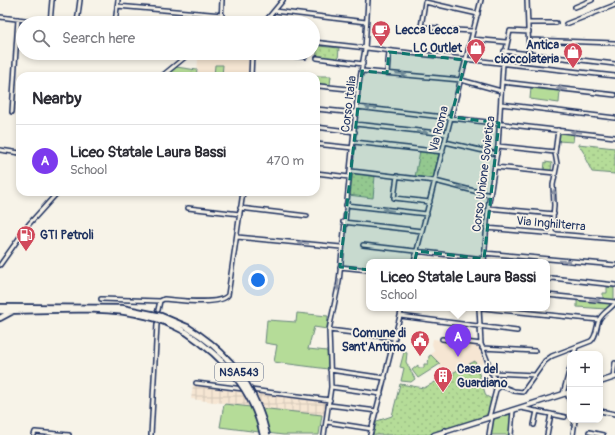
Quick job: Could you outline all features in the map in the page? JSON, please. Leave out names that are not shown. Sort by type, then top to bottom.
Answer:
[{"type":"highway","points":[[0,307],[122,308],[161,316],[186,329]]},
{"type":"highway","points":[[0,311],[92,310],[122,312],[163,321],[186,329]]},
{"type":"highway","points":[[0,318],[14,311]]},
{"type":"highway","name":"NSA543","points":[[186,329],[220,358],[239,379],[254,406],[263,435]]},
{"type":"highway","name":"NSA543","points":[[186,329],[221,352],[242,376],[257,404],[267,435]]},
{"type":"main road","points":[[603,381],[614,377]]},
{"type":"main road","points":[[434,435],[567,393]]},
{"type":"street","points":[[51,16],[52,0]]},
{"type":"street","points":[[78,16],[80,0]]},
{"type":"street","points":[[116,16],[118,0]]},
{"type":"street","points":[[117,6],[222,15],[222,0]]},
{"type":"street","points":[[270,16],[283,0]]},
{"type":"street","name":"Corso Italia","points":[[324,435],[331,386],[329,330],[338,290],[343,222],[351,171],[358,90],[365,49],[368,0]]},
{"type":"street","name":"Via Roma","points":[[415,259],[481,0]]},
{"type":"street","points":[[527,0],[529,55]]},
{"type":"street","points":[[575,7],[592,0]]},
{"type":"street","points":[[566,24],[615,5],[612,0]]},
{"type":"street","points":[[437,28],[421,27],[424,2],[478,14]]},
{"type":"street","points":[[274,11],[316,16]]},
{"type":"street","points":[[320,16],[366,22]]},
{"type":"street","points":[[0,17],[16,19]]},
{"type":"street","points":[[528,23],[556,23]]},
{"type":"street","points":[[454,30],[473,31]]},
{"type":"street","points":[[471,39],[506,42],[510,31],[529,32]]},
{"type":"street","points":[[529,40],[615,43]]},
{"type":"street","name":"Corso Unione Sovietica","points":[[484,259],[488,208],[498,146],[504,50],[506,42]]},
{"type":"street","points":[[320,43],[389,52],[615,76]]},
{"type":"street","points":[[12,112],[16,50]]},
{"type":"street","points":[[504,50],[529,55],[615,64]]},
{"type":"street","points":[[387,73],[389,52]]},
{"type":"street","points":[[320,58],[363,64]]},
{"type":"street","points":[[167,72],[181,60]]},
{"type":"street","points":[[251,72],[252,60]]},
{"type":"street","points":[[362,71],[461,80],[501,91]]},
{"type":"street","points":[[502,82],[615,95]]},
{"type":"street","points":[[320,86],[358,90]]},
{"type":"street","points":[[500,104],[615,118]]},
{"type":"street","points":[[357,107],[615,137]]},
{"type":"street","points":[[320,109],[356,113]]},
{"type":"street","points":[[355,124],[447,134]]},
{"type":"street","points":[[320,128],[355,132]]},
{"type":"street","points":[[552,233],[555,173],[557,164],[555,152],[558,130]]},
{"type":"street","points":[[354,142],[442,152]]},
{"type":"street","points":[[445,142],[497,154]]},
{"type":"street","points":[[320,144],[353,148]]},
{"type":"street","points":[[498,146],[555,152]]},
{"type":"street","points":[[0,150],[16,152]]},
{"type":"street","points":[[495,167],[555,173]]},
{"type":"street","points":[[351,171],[435,181],[490,195]]},
{"type":"street","points":[[320,173],[349,177]]},
{"type":"street","points":[[397,176],[394,198],[430,202]]},
{"type":"street","points":[[0,265],[29,224],[54,196]]},
{"type":"street","points":[[101,298],[216,302],[226,298],[230,291],[242,196]]},
{"type":"street","points":[[346,204],[427,214]]},
{"type":"street","points":[[188,208],[240,214]]},
{"type":"street","points":[[240,208],[307,216]]},
{"type":"street","points":[[488,208],[554,214]]},
{"type":"street","points":[[343,222],[422,232]]},
{"type":"street","name":"Via Inghilterra","points":[[486,228],[615,238]]},
{"type":"street","points":[[237,237],[341,247]]},
{"type":"street","points":[[363,245],[471,259]]},
{"type":"street","points":[[484,253],[544,259]]},
{"type":"street","points":[[550,260],[615,266]]},
{"type":"street","points":[[340,267],[366,270]]},
{"type":"street","points":[[550,279],[552,278],[579,283],[615,285]]},
{"type":"street","points":[[550,295],[615,302]]},
{"type":"street","points":[[158,310],[160,301]]},
{"type":"street","points":[[496,390],[501,386],[514,391],[523,392],[542,364],[552,356],[594,338],[599,320],[603,313],[615,302]]},
{"type":"street","points":[[611,307],[615,308]]},
{"type":"street","points":[[370,435],[401,311]]},
{"type":"street","points":[[481,311],[479,326],[480,344],[496,390],[488,435]]},
{"type":"street","points":[[510,311],[599,320]]},
{"type":"street","points":[[400,316],[517,331]]},
{"type":"street","points":[[151,435],[157,324]]},
{"type":"street","points":[[329,330],[395,338]]},
{"type":"street","points":[[442,339],[480,344]]},
{"type":"street","points":[[575,351],[576,347]]},
{"type":"street","points":[[482,348],[535,350]]},
{"type":"street","points":[[614,377],[615,363]]},
{"type":"street","points":[[330,370],[385,378]]},
{"type":"street","points":[[491,373],[535,375]]},
{"type":"street","points":[[196,383],[330,400]]},
{"type":"street","points":[[331,386],[381,394]]},
{"type":"street","points":[[329,405],[377,411]]},
{"type":"street","points":[[521,408],[565,417]]},
{"type":"street","points":[[511,435],[513,410]]},
{"type":"street","points":[[534,425],[537,411]]},
{"type":"street","points":[[603,412],[615,414]]},
{"type":"street","points":[[546,435],[551,414]]},
{"type":"street","points":[[327,422],[372,429]]},
{"type":"street","points":[[572,435],[574,423]]},
{"type":"street","points":[[34,435],[35,432],[69,435]]},
{"type":"street","points":[[589,432],[603,435]]},
{"type":"highlighted area","points":[[389,52],[466,60],[451,117],[499,123],[484,259],[417,251],[412,274],[340,267],[362,71],[387,73]]},
{"type":"shaded area","points":[[198,60],[250,60],[249,72],[197,72]]},
{"type":"shaded area","points":[[433,339],[478,345],[484,362],[478,367],[475,361],[447,376],[431,355],[434,350],[432,344]]},
{"type":"shaded area","points":[[193,385],[327,402],[325,416],[191,399]]},
{"type":"green space","points":[[320,46],[339,48],[338,60],[320,58]]},
{"type":"green space","points":[[215,65],[223,65],[222,72],[214,72]]},
{"type":"green space","points":[[176,67],[197,70],[197,72],[171,72]]},
{"type":"green space","points":[[320,76],[331,76],[330,85],[320,84]]},
{"type":"green space","points":[[531,87],[560,90],[559,103],[530,99]]},
{"type":"green space","points":[[560,132],[574,133],[573,142],[558,141]]},
{"type":"green space","points":[[578,144],[615,148],[615,174],[592,172],[585,158],[586,156]]},
{"type":"green space","points":[[420,151],[439,153],[433,180],[415,177]]},
{"type":"green space","points":[[545,162],[552,163],[551,171],[544,171]]},
{"type":"green space","points":[[351,173],[375,176],[373,198],[348,195]]},
{"type":"green space","points":[[607,287],[614,288],[614,300],[603,299],[603,293],[607,293]]},
{"type":"green space","points":[[577,300],[613,303],[613,305],[606,309],[577,307]]},
{"type":"green space","points":[[297,313],[328,316],[327,329],[314,327],[308,349],[327,351],[328,369],[274,362],[277,345],[265,343],[267,320],[296,322]]},
{"type":"green space","points":[[404,352],[407,353],[406,362],[415,379],[411,382],[401,381],[404,368],[400,367]]},
{"type":"green space","points":[[431,355],[440,364],[418,378],[412,370],[418,365],[418,368],[424,368],[424,364],[428,364],[429,356]]},
{"type":"green space","points":[[475,361],[486,396],[492,399],[488,416],[428,435],[373,435],[377,421],[392,416],[400,384],[424,388]]},
{"type":"green space","points":[[224,404],[322,415],[319,435],[283,435],[220,427]]},
{"type":"green space","points":[[511,414],[509,435],[490,435],[494,419]]},
{"type":"place","name":"Lecca Lecca","points":[[381,47]]},
{"type":"place","name":"LC Outlet","points":[[476,65]]},
{"type":"place","name":"Antica cioccolateria","points":[[573,69]]},
{"type":"place","name":"GTI Petroli","points":[[26,252]]},
{"type":"place","name":"Comune di Sant'Antimo","points":[[420,357]]},
{"type":"place","name":"Liceo Statale Laura Bassi","points":[[458,357]]},
{"type":"place","name":"Casa del Guardiano","points":[[443,393]]}]
